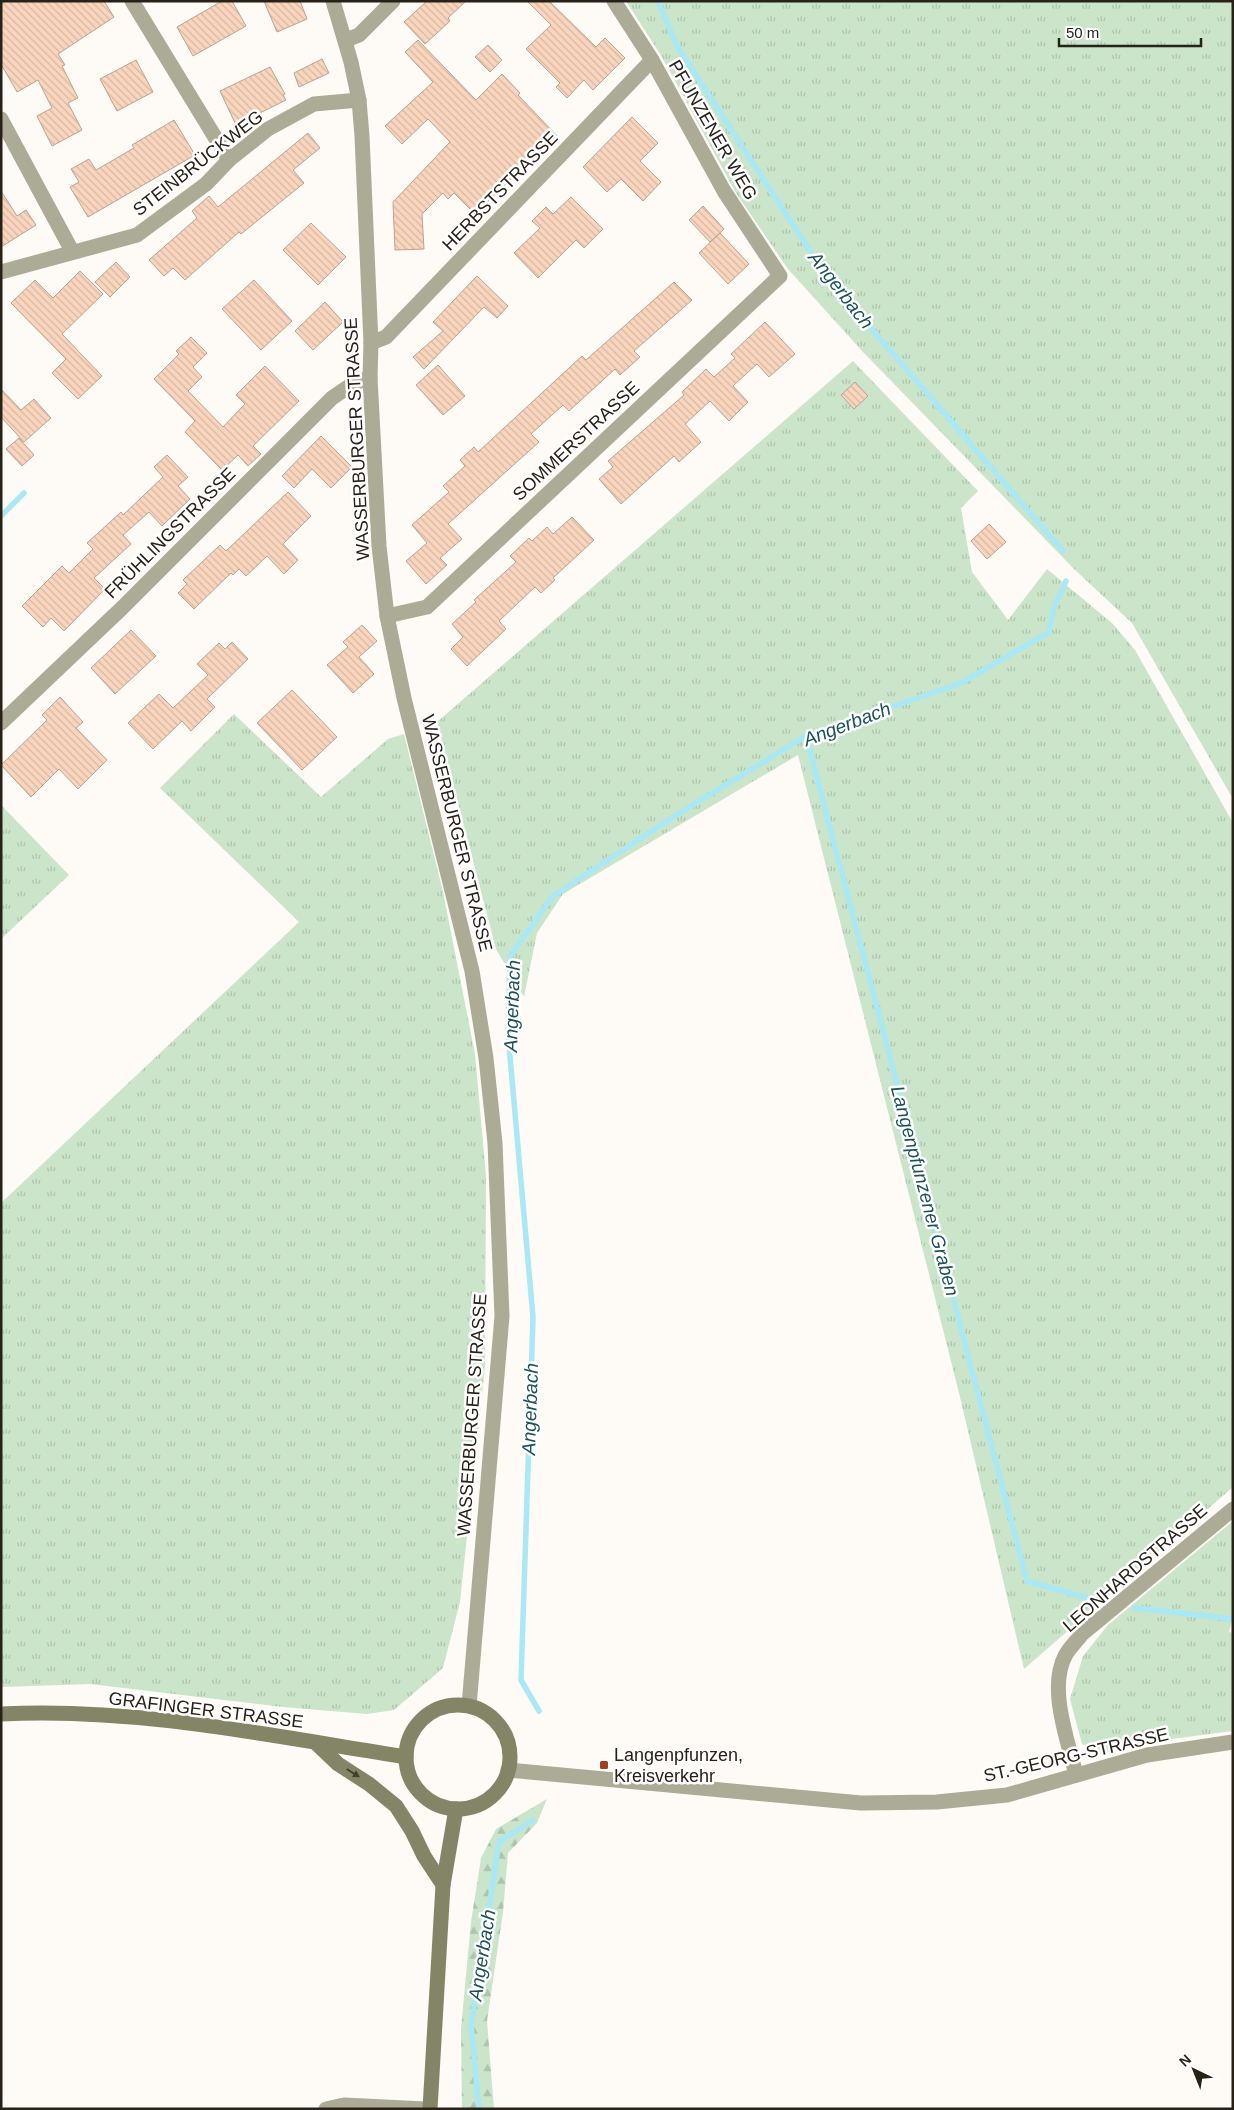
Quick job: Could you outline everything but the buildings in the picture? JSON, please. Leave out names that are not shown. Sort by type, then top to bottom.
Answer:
[{"type":"main road","points":[[469,1706],[484,1712],[502,1730],[510,1753],[508,1770],[501,1786],[489,1798],[474,1806],[456,1809],[441,1806],[426,1799],[415,1787],[408,1773],[406,1757],[408,1741],[415,1728],[425,1716],[446,1707],[469,1706]]},
{"type":"main road","name":"GRAFINGER STRASSE","points":[[1,1714],[136,1716],[406,1757]]},
{"type":"main road","points":[[316,1743],[338,1764],[370,1784],[396,1806],[412,1831],[424,1856],[443,1885]]},
{"type":"main road","points":[[430,2109],[443,1885],[456,1809]]},
{"type":"street","points":[[132,1],[229,160]]},
{"type":"street","name":"WASSERBURGER STRASSE","points":[[333,1],[346,40],[359,100],[363,146],[371,343],[370,378],[379,546],[388,616],[399,674],[472,971],[486,1058],[495,1143],[502,1316],[469,1706]]},
{"type":"street","points":[[346,40],[359,35],[393,1]]},
{"type":"street","name":"PFUNZENER WEG","points":[[614,1],[652,60],[724,191],[780,276]]},
{"type":"street","name":"HERBSTSTRASSE","points":[[371,343],[386,337],[652,60]]},
{"type":"street","name":"STEINBRÜCKWEG","points":[[1,272],[136,235],[206,184],[229,160],[268,130],[314,104],[359,100]]},
{"type":"street","points":[[1,119],[72,251]]},
{"type":"street","name":"SOMMERSTRASSE","points":[[388,616],[427,607],[780,276]]},
{"type":"street","name":"FRÜHLINGSTRASSE","points":[[1,723],[122,608],[332,398],[354,383],[370,378]]},
{"type":"street","name":"LEONHARDSTRASSE","points":[[1076,1775],[1059,1702],[1058,1678],[1065,1655],[1082,1634],[1233,1509]]},
{"type":"street","name":"ST.-GEORG-STRASSE","points":[[508,1770],[861,1803],[938,1802],[1006,1795],[1147,1755],[1233,1742]]},
{"type":"street","points":[[326,2109],[344,2105],[425,2109]]},
{"type":"green space","points":[[626,1],[1233,1],[1233,799],[1132,623],[1075,570],[863,352],[788,269],[736,193],[662,57]]},
{"type":"green space","points":[[853,361],[978,491],[961,508],[972,572],[1008,620],[1047,569],[1112,623],[1135,650],[1233,823],[1233,1487],[1024,1669],[960,1397],[798,755],[563,894],[537,933],[524,997],[496,949],[437,722]]},
{"type":"green space","points":[[234,714],[321,797],[388,739],[404,734],[443,892],[475,1054],[486,1176],[485,1366],[460,1602],[443,1668],[394,1710],[367,1714],[283,1707],[90,1684],[1,1687],[1,1203],[299,922],[160,788]]},
{"type":"green space","points":[[1,805],[69,875],[1,939]]},
{"type":"green space","points":[[1233,1521],[1233,1616],[1229,1632],[1233,1633],[1233,1731],[1156,1741],[1101,1754],[1082,1744],[1070,1699],[1083,1656],[1108,1625]]},
{"type":"green space","points":[[547,1799],[537,1823],[508,1853],[503,1912],[487,2021],[494,2109],[462,2109],[461,2029],[471,1922],[481,1858],[496,1829]]},
{"type":"waterway","name":"Angerbach","points":[[658,1],[677,46],[827,277],[1063,551]]},
{"type":"waterway","points":[[1,516],[24,493]]},
{"type":"waterway","name":"Angerbach","points":[[539,1711],[521,1680],[533,1317],[508,1034],[510,956],[553,896],[673,817],[806,736],[959,684],[1048,633],[1055,605],[1066,581]]},
{"type":"waterway","name":"Langenpfunzener Graben","points":[[806,736],[1027,1581],[1091,1599]]},
{"type":"waterway","points":[[1135,1608],[1233,1619]]},
{"type":"waterway","name":"Angerbach","points":[[479,2109],[471,2025],[499,1842],[533,1820]]},
{"type":"place","name":"Langenpfunzen, Kreisverkehr","points":[[604,1765]]}]
